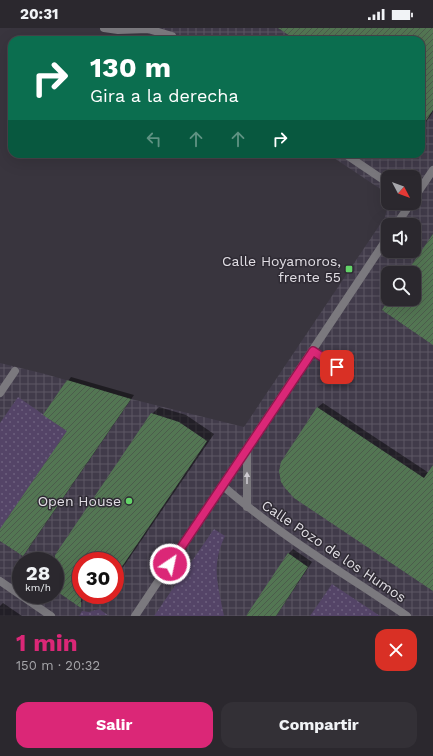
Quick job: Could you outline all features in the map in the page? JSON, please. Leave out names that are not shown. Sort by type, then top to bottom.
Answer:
[{"type":"street","points":[[104,28],[118,30],[148,29],[169,36]]},
{"type":"street","points":[[160,28],[172,36]]},
{"type":"street","points":[[167,28],[173,36]]},
{"type":"street","points":[[351,158],[381,178]]},
{"type":"street","points":[[421,188],[433,170]]},
{"type":"street","points":[[135,616],[381,248]]},
{"type":"street","points":[[0,393],[15,371]]},
{"type":"street","name":"Calle Pozo de los Humos","points":[[247,450],[247,507]]},
{"type":"street","name":"Calle Pozo de los Humos","points":[[223,486],[247,507],[288,536],[407,616]]},
{"type":"street","points":[[0,582],[51,616]]},
{"type":"lane","points":[[313,351],[349,375]]},
{"type":"shaded area","points":[[140,28],[433,28],[433,616],[0,616],[0,363],[45,374],[131,399],[244,427],[381,223],[381,258],[421,258],[421,218],[384,218],[386,210],[421,210],[421,170],[381,170],[381,189],[334,158],[425,158],[425,36],[152,36]]},
{"type":"shaded area","points":[[18,397],[67,431],[0,529],[0,423]]},
{"type":"shaded area","points":[[214,529],[225,536],[217,559],[217,575],[224,616],[154,616]]},
{"type":"shaded area","points":[[332,584],[380,616],[310,616]]},
{"type":"shaded area","points":[[99,609],[108,615],[79,616],[82,611],[89,612]]},
{"type":"building","points":[[278,28],[433,28],[433,110],[425,122],[425,36],[290,36]]},
{"type":"building","points":[[433,234],[433,345],[382,310],[385,306],[421,306],[421,266],[411,266],[416,258],[421,258],[421,251]]},
{"type":"building","points":[[67,380],[131,399],[26,552],[17,552],[0,541],[0,529],[67,431],[43,415]]},
{"type":"building","points":[[317,407],[424,478],[433,465],[433,591],[294,498],[281,482],[279,471],[281,462]]},
{"type":"building","name":"Open House","points":[[151,413],[179,422],[207,441],[124,564],[124,552],[72,552],[72,602],[64,596],[64,552],[57,552]]},
{"type":"building","points":[[288,553],[308,567],[276,616],[246,616]]},
{"type":"building","name":"Open House","points":[[75,604],[81,604],[81,608]]},
{"type":"place","name":"Calle Hoyamoros, frente 55","points":[[349,269]]},
{"type":"place","name":"Open House","points":[[129,501]]},
{"type":"route","points":[[170,564],[313,351],[337,367]]}]
